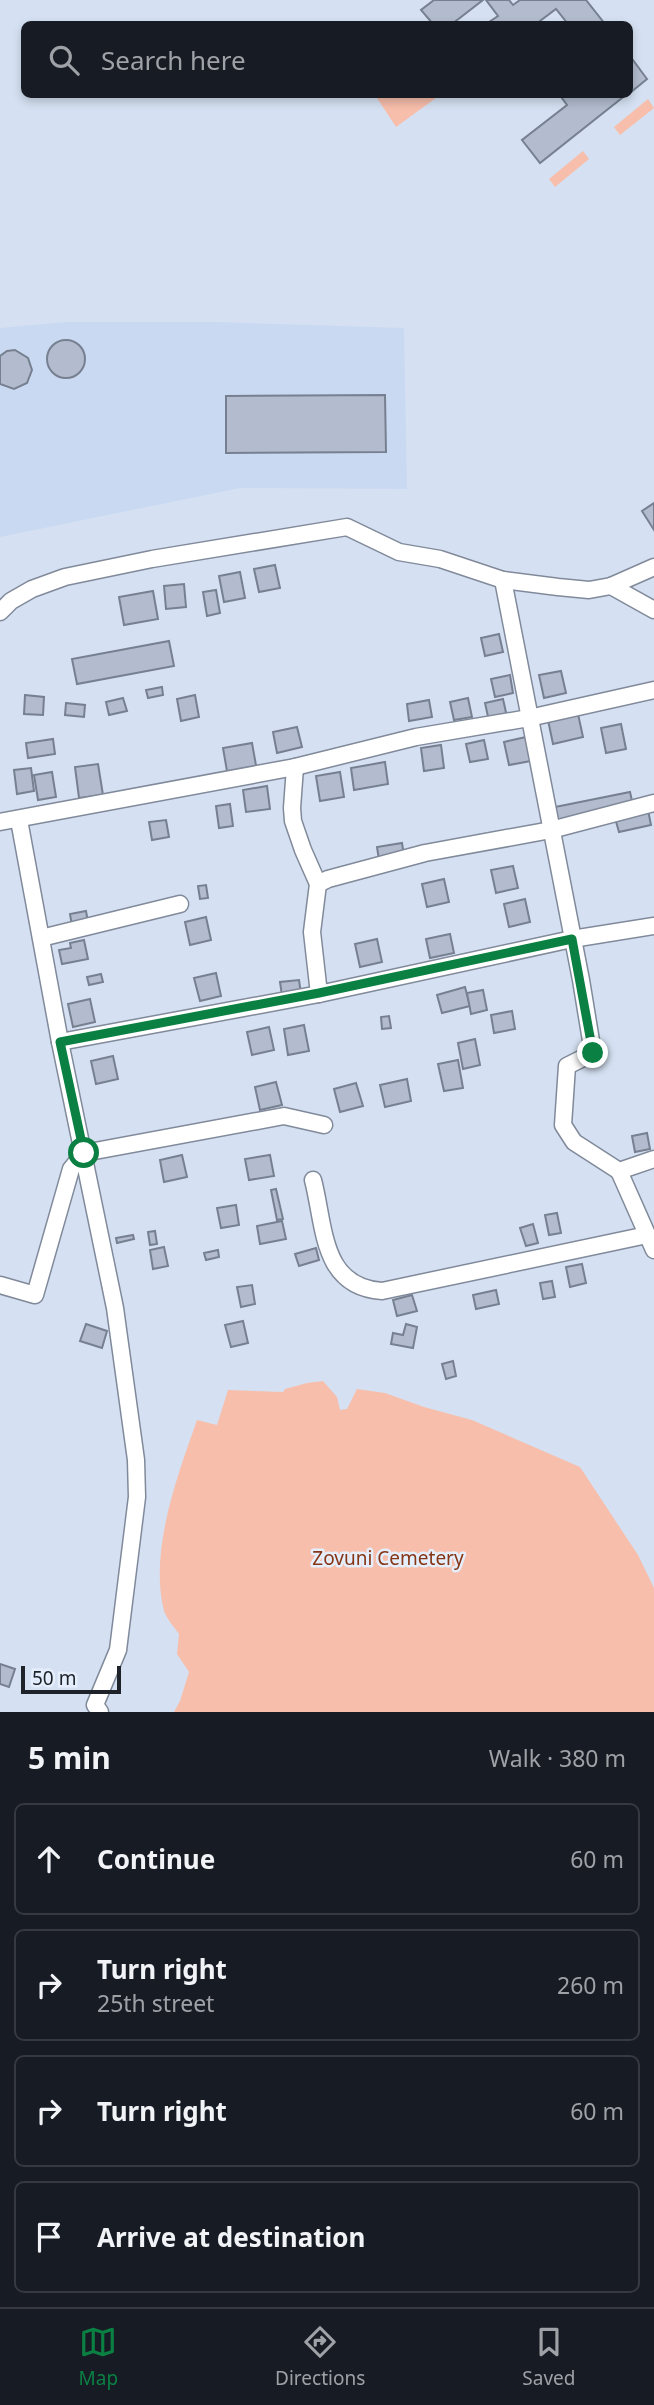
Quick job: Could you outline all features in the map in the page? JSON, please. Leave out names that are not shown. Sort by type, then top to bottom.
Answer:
[{"type":"street","points":[[0,612],[11,601],[32,589],[65,577],[347,527],[399,552],[440,559],[503,580],[589,590],[611,586],[654,567]]},
{"type":"street","points":[[503,580],[593,1053],[567,1066],[563,1125],[574,1142],[619,1171],[654,1250]]},
{"type":"street","points":[[611,586],[654,610]]},
{"type":"street","points":[[0,822],[295,767],[416,737],[530,718],[654,690]]},
{"type":"street","points":[[295,767],[293,821],[318,884],[312,932],[319,993]]},
{"type":"street","points":[[318,884],[425,853],[551,830],[654,803]]},
{"type":"street","points":[[19,820],[60,1042],[115,1308],[136,1472],[137,1497],[118,1650],[96,1705],[100,1712]]},
{"type":"street","points":[[41,938],[180,904]]},
{"type":"street","points":[[60,1042],[319,993],[572,939],[654,926]]},
{"type":"street","points":[[0,1285],[35,1295],[71,1169],[84,1153],[284,1116],[324,1125]]},
{"type":"street","points":[[619,1171],[654,1159]]},
{"type":"street","points":[[313,1180],[324,1234],[336,1267],[345,1278],[364,1290],[382,1292],[647,1235]]},
{"type":"shaded area","points":[[66,322],[217,322],[404,328],[407,489],[240,488],[0,537],[0,328]]},
{"type":"green space","points":[[377,98],[436,98],[396,127]]},
{"type":"green space","points":[[648,99],[654,108],[620,135],[614,127]]},
{"type":"green space","points":[[583,151],[589,159],[555,187],[549,179]]},
{"type":"green space","name":"Zovuni Cemetery","points":[[323,1381],[337,1397],[340,1410],[347,1409],[357,1389],[385,1393],[472,1420],[580,1467],[638,1555],[654,1588],[654,1712],[174,1712],[189,1672],[177,1654],[179,1634],[164,1611],[160,1564],[167,1514],[197,1420],[217,1425],[228,1390],[283,1392],[285,1389]]},
{"type":"building","points":[[434,0],[483,0],[456,21],[430,21],[421,10]]},
{"type":"building","points":[[486,0],[509,0],[513,5],[520,0],[586,0],[603,21],[566,21],[556,9],[540,21],[490,21],[498,16]]},
{"type":"building","points":[[633,60],[647,79],[633,91]]},
{"type":"building","points":[[562,98],[622,98],[540,163],[522,140],[567,105]]},
{"type":"building","points":[[66,340],[79,346],[85,359],[79,372],[66,378],[53,372],[47,359],[53,346]]},
{"type":"building","points":[[15,350],[28,358],[32,370],[27,383],[14,389],[0,384],[0,356]]},
{"type":"building","points":[[385,395],[386,452],[226,453],[226,396]]},
{"type":"building","points":[[654,503],[654,530],[642,511]]},
{"type":"building","points":[[275,565],[280,588],[259,592],[254,569]]},
{"type":"building","points":[[240,572],[245,598],[224,602],[219,576]]},
{"type":"building","points":[[184,584],[186,607],[166,609],[164,586]]},
{"type":"building","points":[[216,590],[220,613],[207,616],[203,592]]},
{"type":"building","points":[[153,591],[158,619],[124,625],[119,597]]},
{"type":"building","points":[[499,634],[503,652],[485,656],[481,638]]},
{"type":"building","points":[[169,641],[174,666],[77,684],[72,659]]},
{"type":"building","points":[[561,671],[566,693],[544,698],[539,675]]},
{"type":"building","points":[[510,675],[513,693],[495,697],[491,679]]},
{"type":"building","points":[[162,687],[163,695],[148,698],[146,690]]},
{"type":"building","points":[[25,695],[44,697],[43,715],[24,714]]},
{"type":"building","points":[[195,695],[199,717],[181,721],[177,699]]},
{"type":"building","points":[[123,698],[127,711],[109,715],[106,702]]},
{"type":"building","points":[[468,698],[472,717],[454,720],[450,702]]},
{"type":"building","points":[[503,699],[507,717],[489,721],[485,703]]},
{"type":"building","points":[[429,700],[432,717],[409,721],[407,704]]},
{"type":"building","points":[[66,703],[85,705],[84,717],[65,715]]},
{"type":"building","points":[[578,714],[583,737],[553,744],[548,720]]},
{"type":"building","points":[[621,724],[626,749],[606,753],[601,728]]},
{"type":"building","points":[[297,727],[302,747],[277,753],[273,732]]},
{"type":"building","points":[[526,737],[531,761],[509,765],[504,742]]},
{"type":"building","points":[[53,739],[55,754],[28,758],[26,743]]},
{"type":"building","points":[[484,740],[488,759],[470,762],[466,744]]},
{"type":"building","points":[[252,743],[257,771],[228,777],[223,748]]},
{"type":"building","points":[[441,745],[444,768],[424,771],[421,748]]},
{"type":"building","points":[[385,762],[388,784],[354,790],[351,768]]},
{"type":"building","points":[[98,764],[103,795],[79,798],[75,767]]},
{"type":"building","points":[[31,768],[34,791],[17,794],[14,770]]},
{"type":"building","points":[[52,772],[56,797],[38,800],[34,775]]},
{"type":"building","points":[[340,772],[344,797],[320,801],[316,776]]},
{"type":"building","points":[[267,786],[270,809],[246,812],[243,790]]},
{"type":"building","points":[[630,792],[633,805],[558,820],[555,807]]},
{"type":"building","points":[[230,804],[233,826],[219,828],[216,806]]},
{"type":"building","points":[[648,810],[651,825],[619,832],[615,818]]},
{"type":"building","points":[[166,820],[169,837],[152,840],[149,822]]},
{"type":"building","points":[[402,843],[404,856],[379,860],[377,847]]},
{"type":"building","points":[[513,866],[518,888],[496,893],[491,870]]},
{"type":"building","points":[[444,879],[449,902],[427,907],[422,884]]},
{"type":"building","points":[[206,885],[208,898],[200,899],[198,886]]},
{"type":"building","points":[[525,899],[530,922],[509,927],[504,904]]},
{"type":"building","points":[[86,911],[88,922],[72,926],[70,914]]},
{"type":"building","points":[[206,917],[211,940],[190,945],[185,922]]},
{"type":"building","points":[[450,934],[454,953],[430,958],[426,939]]},
{"type":"building","points":[[377,939],[382,962],[360,967],[355,944]]},
{"type":"building","points":[[84,940],[88,959],[62,964],[59,950],[71,948],[70,943]]},
{"type":"building","points":[[216,973],[221,996],[200,1001],[194,978]]},
{"type":"building","points":[[101,974],[103,982],[89,985],[87,977]]},
{"type":"building","points":[[299,980],[301,994],[282,996],[280,982]]},
{"type":"building","points":[[465,987],[470,1006],[442,1013],[437,995]]},
{"type":"building","points":[[483,990],[487,1010],[471,1014],[467,993]]},
{"type":"building","points":[[90,999],[95,1022],[73,1027],[68,1004]]},
{"type":"building","points":[[512,1011],[515,1029],[494,1033],[491,1015]]},
{"type":"building","points":[[389,1016],[391,1028],[382,1029],[381,1017]]},
{"type":"building","points":[[304,1025],[309,1051],[288,1055],[284,1029]]},
{"type":"building","points":[[269,1027],[274,1050],[252,1055],[247,1032]]},
{"type":"building","points":[[475,1039],[480,1065],[463,1069],[458,1043]]},
{"type":"building","points":[[113,1056],[118,1079],[96,1084],[91,1061]]},
{"type":"building","points":[[458,1060],[463,1088],[444,1091],[438,1064]]},
{"type":"building","points":[[407,1079],[411,1101],[385,1107],[380,1085]]},
{"type":"building","points":[[276,1082],[282,1105],[260,1110],[255,1087]]},
{"type":"building","points":[[356,1083],[363,1106],[340,1112],[334,1089]]},
{"type":"building","points":[[647,1133],[650,1149],[635,1152],[632,1136]]},
{"type":"building","points":[[182,1155],[187,1177],[164,1182],[160,1160]]},
{"type":"building","points":[[270,1155],[274,1176],[249,1180],[245,1159]]},
{"type":"building","points":[[276,1189],[283,1219],[277,1220],[271,1190]]},
{"type":"building","points":[[236,1205],[239,1225],[221,1228],[217,1208]]},
{"type":"building","points":[[557,1213],[561,1233],[549,1235],[545,1215]]},
{"type":"building","points":[[282,1221],[286,1239],[260,1244],[257,1226]]},
{"type":"building","points":[[533,1224],[538,1243],[526,1246],[520,1228]]},
{"type":"building","points":[[155,1231],[157,1244],[150,1245],[148,1232]]},
{"type":"building","points":[[133,1235],[134,1239],[117,1243],[116,1238]]},
{"type":"building","points":[[164,1247],[168,1266],[153,1269],[150,1250]]},
{"type":"building","points":[[316,1248],[319,1260],[299,1266],[295,1254]]},
{"type":"building","points":[[218,1250],[219,1257],[206,1260],[204,1253]]},
{"type":"building","points":[[582,1264],[586,1283],[570,1287],[566,1267]]},
{"type":"building","points":[[552,1281],[555,1297],[543,1299],[540,1283]]},
{"type":"building","points":[[252,1285],[255,1304],[241,1307],[237,1287]]},
{"type":"building","points":[[496,1290],[499,1304],[476,1309],[473,1295]]},
{"type":"building","points":[[412,1295],[417,1311],[397,1316],[393,1300]]},
{"type":"building","points":[[243,1321],[248,1343],[231,1347],[225,1325]]},
{"type":"building","points":[[86,1324],[107,1331],[102,1348],[80,1341]]},
{"type":"building","points":[[406,1324],[417,1327],[413,1348],[391,1344],[393,1333],[403,1335]]},
{"type":"building","points":[[453,1361],[456,1376],[446,1379],[442,1364]]},
{"type":"building","points":[[0,1664],[15,1669],[9,1687],[0,1684]]},
{"type":"route","points":[[84,1153],[60,1042],[319,993],[572,939],[593,1053]]}]
